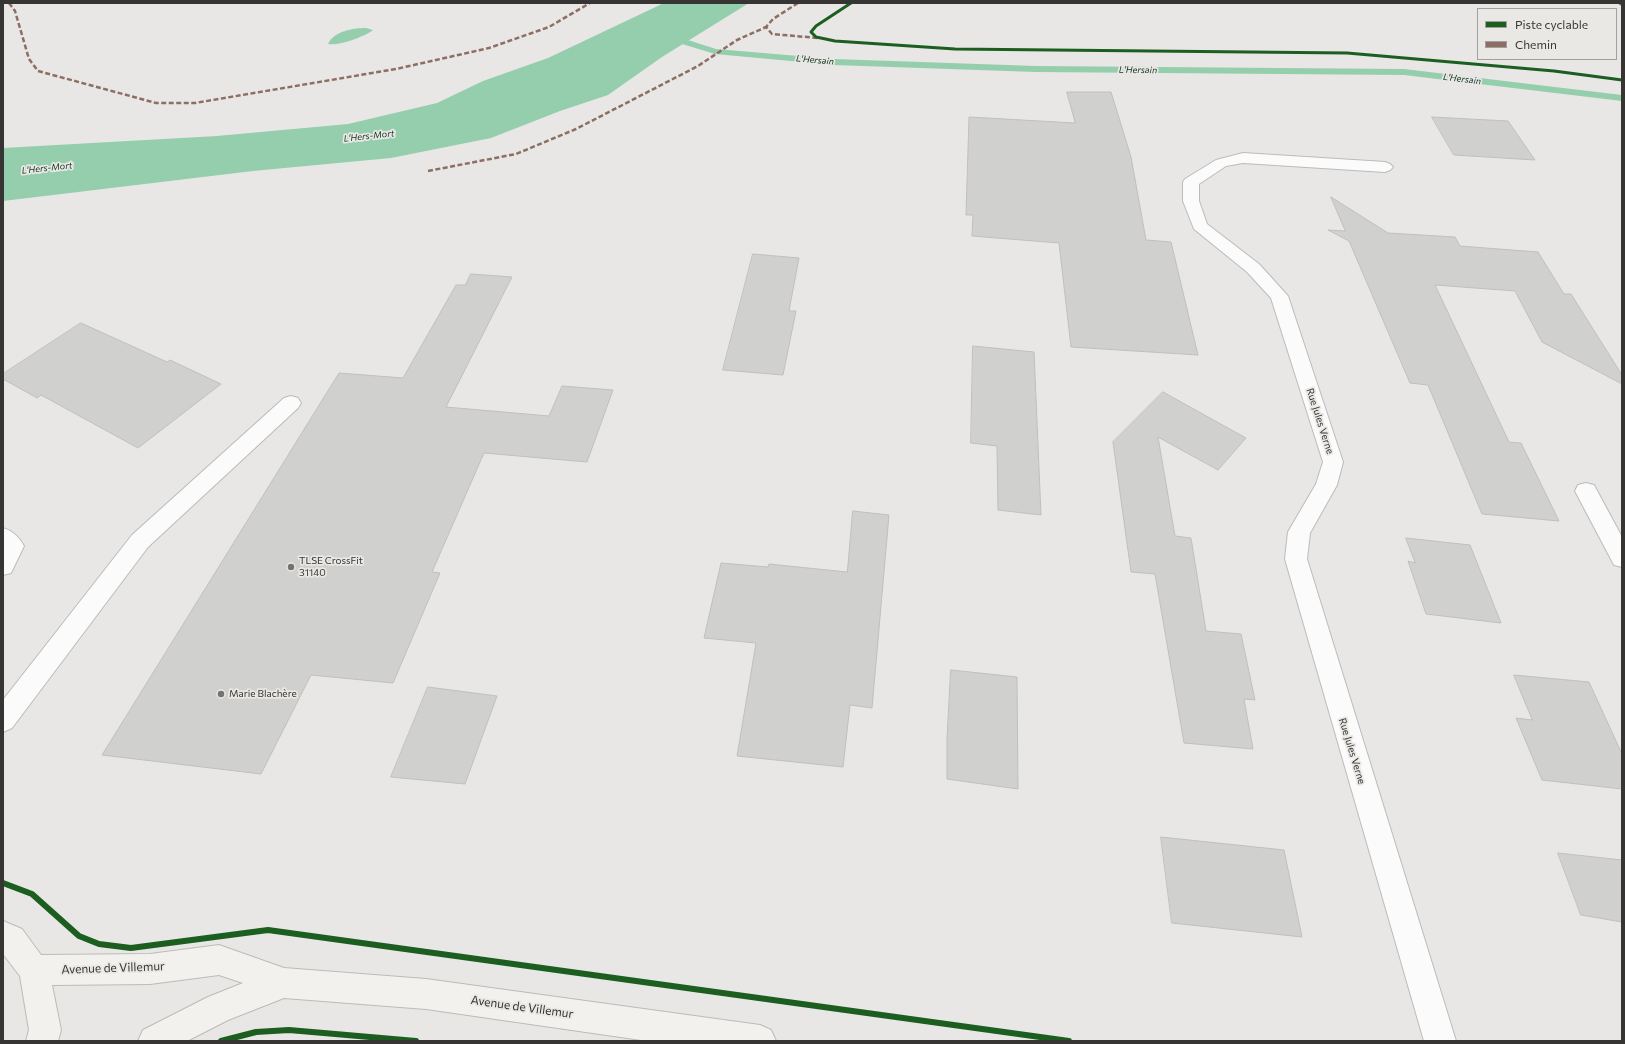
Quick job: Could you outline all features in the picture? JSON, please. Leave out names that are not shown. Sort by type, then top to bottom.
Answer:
[{"type":"main road","points":[[3,936],[11,940],[34,970],[45,1030],[42,1041]]},
{"type":"main road","name":"Avenue de Villemur","points":[[34,970],[150,969],[220,960],[284,983],[426,994],[746,1040]]},
{"type":"main road","name":"Avenue de Villemur","points":[[154,1041],[219,1008],[284,983]]},
{"type":"street","name":"Rue Jules Verne","points":[[1385,167],[1243,158],[1221,163],[1191,182],[1191,201],[1200,226],[1253,268],[1279,296],[1333,462],[1326,485],[1299,532],[1296,559],[1440,1041]]},
{"type":"street","points":[[3,720],[140,541],[291,403]]},
{"type":"street","points":[[1586,491],[1622,558]]},
{"type":"street","points":[[3,537],[12,546],[3,566]]},
{"type":"water","name":"L'Hers-Mort","points":[[664,3],[749,3],[662,57],[608,95],[560,111],[491,138],[391,158],[253,171],[3,201],[3,148],[217,136],[348,124],[437,103],[483,81],[548,58]]},
{"type":"water","points":[[366,28],[373,30],[351,40],[338,44],[328,44],[339,33]]},
{"type":"building","points":[[1067,92],[1111,92],[1131,157],[1146,240],[1171,242],[1198,355],[1071,347],[1059,243],[972,236],[973,215],[966,215],[969,117],[1075,123]]},
{"type":"building","points":[[1432,117],[1508,121],[1535,160],[1454,155]]},
{"type":"building","points":[[1331,197],[1388,233],[1455,237],[1460,246],[1538,252],[1564,294],[1571,294],[1622,375],[1622,384],[1542,342],[1515,291],[1435,285],[1509,442],[1521,443],[1559,521],[1482,514],[1428,385],[1410,383],[1349,241],[1328,230],[1345,231]]},
{"type":"building","points":[[753,254],[799,258],[789,311],[796,311],[783,375],[723,370]]},
{"type":"building","points":[[471,274],[512,277],[446,407],[549,416],[562,386],[613,390],[587,462],[484,453],[432,572],[440,573],[393,683],[311,675],[261,774],[102,755],[339,373],[403,378],[456,285],[465,285]]},
{"type":"building","points":[[81,323],[167,362],[170,360],[221,384],[138,448],[41,395],[37,398],[3,379],[3,374]]},
{"type":"building","points":[[973,346],[1034,352],[1041,515],[998,510],[997,446],[971,443]]},
{"type":"building","points":[[1163,392],[1246,438],[1218,470],[1158,437],[1175,536],[1191,538],[1206,631],[1241,634],[1255,700],[1244,699],[1253,749],[1184,743],[1155,574],[1131,572],[1113,442]]},
{"type":"building","points":[[853,511],[889,515],[872,708],[850,705],[843,767],[737,756],[756,643],[704,638],[721,563],[768,567],[769,564],[847,572]]},
{"type":"building","points":[[1406,538],[1470,545],[1501,623],[1426,614],[1408,561],[1415,563]]},
{"type":"building","points":[[951,670],[1017,677],[1018,789],[947,779],[947,739]]},
{"type":"building","points":[[1514,675],[1589,682],[1622,754],[1622,789],[1542,780],[1516,718],[1532,720]]},
{"type":"building","points":[[428,687],[497,696],[465,784],[391,777]]},
{"type":"building","points":[[1161,837],[1284,850],[1302,937],[1172,923]]},
{"type":"building","points":[[1558,853],[1622,860],[1622,922],[1581,915]]},
{"type":"waterway","name":"L'Hersain","points":[[670,34],[685,42],[715,51],[834,62],[1036,69],[1404,72],[1622,98]]},
{"type":"marked path","points":[[9,3],[15,11],[29,59],[38,71],[156,103],[195,103],[396,69],[489,48],[549,27],[590,3]]},
{"type":"marked path","points":[[798,3],[773,19],[766,27],[772,34],[818,38]]},
{"type":"marked path","points":[[428,171],[516,154],[576,129],[698,66],[737,40],[766,27]]},
{"type":"cycle path","points":[[851,3],[816,26],[811,32],[816,37],[835,41],[955,49],[1347,53],[1554,71],[1622,80]]},
{"type":"cycle path","points":[[3,883],[32,894],[79,936],[99,944],[131,948],[268,930],[1069,1041]]},
{"type":"cycle path","points":[[221,1041],[256,1032],[289,1030],[416,1041]]},
{"type":"place","name":"TLSE CrossFit 31140","points":[[291,567]]},
{"type":"place","name":"Marie Blachère","points":[[221,694]]}]
